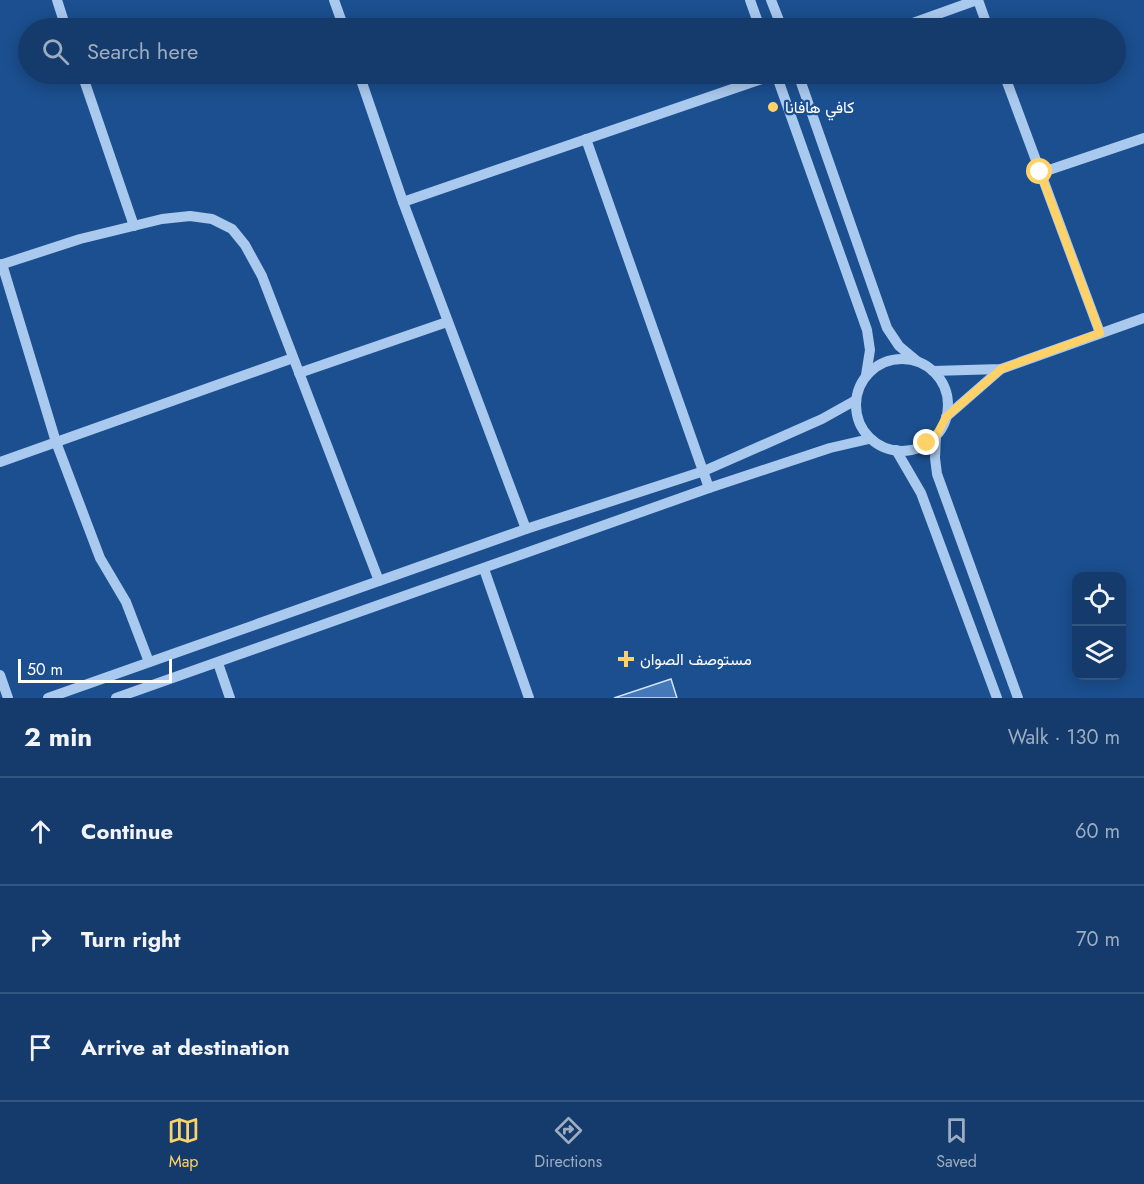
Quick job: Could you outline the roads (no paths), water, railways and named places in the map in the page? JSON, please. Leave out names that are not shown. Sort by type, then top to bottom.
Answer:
[{"type":"street","points":[[57,0],[63,18]]},
{"type":"street","points":[[334,0],[340,18]]},
{"type":"street","points":[[750,0],[756,18]]},
{"type":"street","points":[[771,0],[778,18]]},
{"type":"street","points":[[927,18],[978,0],[984,18]]},
{"type":"street","points":[[85,84],[134,226]]},
{"type":"street","points":[[362,84],[447,322],[526,529]]},
{"type":"street","points":[[403,202],[747,84]]},
{"type":"street","points":[[780,84],[867,330],[870,350],[866,375],[856,400],[858,418],[869,439]]},
{"type":"street","points":[[801,84],[886,328],[899,346],[917,361],[933,370],[943,384],[948,400],[946,417],[936,436],[934,458],[937,474],[1018,698]]},
{"type":"street","points":[[1008,84],[1100,333]]},
{"type":"street","points":[[1040,172],[1144,138]]},
{"type":"street","points":[[586,139],[709,488]]},
{"type":"street","points":[[149,662],[126,602],[100,558],[56,442],[1,265],[80,239],[190,216],[212,219],[232,229],[245,245],[262,276],[379,581]]},
{"type":"street","points":[[933,370],[1001,369],[1144,318]]},
{"type":"street","points":[[299,373],[447,322]]},
{"type":"street","points":[[0,462],[293,358]]},
{"type":"street","points":[[866,375],[877,366],[890,360],[904,358],[917,361]]},
{"type":"street","points":[[946,417],[1001,369]]},
{"type":"street","points":[[48,698],[526,529],[704,471],[822,419],[856,400]]},
{"type":"street","points":[[116,698],[709,488],[830,448],[869,439],[897,450],[918,448],[936,436]]},
{"type":"street","points":[[897,450],[921,493],[997,698]]},
{"type":"street","points":[[484,569],[529,698]]},
{"type":"street","points":[[218,663],[230,698]]},
{"type":"street","points":[[0,675],[8,698]]},
{"type":"place","name":"كافي هافانا","points":[[773,107]]},
{"type":"place","name":"مستوصف الصوان","points":[[626,659]]}]
